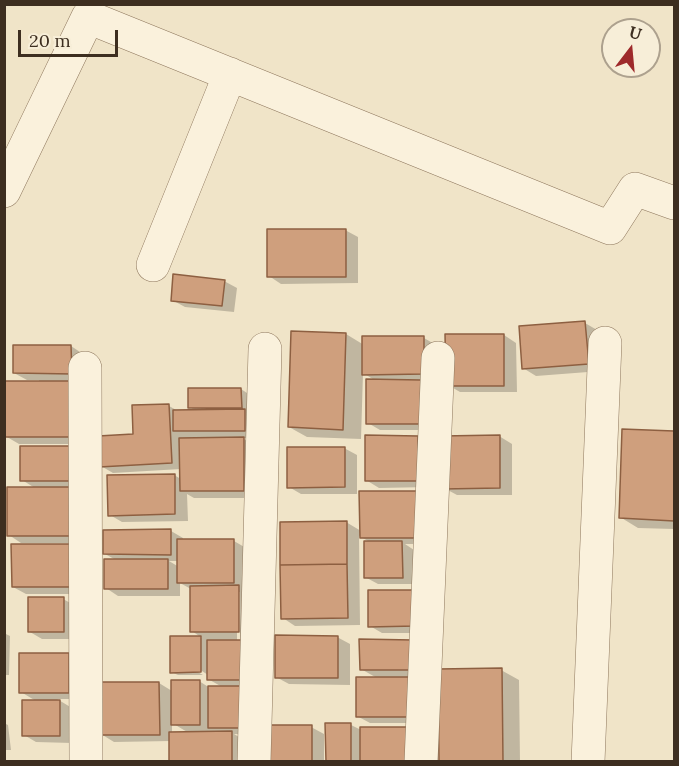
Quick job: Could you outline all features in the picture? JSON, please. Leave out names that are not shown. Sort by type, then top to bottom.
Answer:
[{"type":"street","points":[[4,191],[88,17],[610,228],[635,189],[675,203]]},
{"type":"street","points":[[153,265],[230,74]]},
{"type":"street","points":[[588,762],[605,343]]},
{"type":"street","points":[[254,762],[265,349]]},
{"type":"street","points":[[421,762],[438,357]]},
{"type":"street","points":[[85,368],[86,762]]},
{"type":"building","points":[[267,229],[346,229],[346,277],[267,277]]},
{"type":"building","points":[[173,274],[225,280],[222,306],[171,301]]},
{"type":"building","points":[[585,321],[589,364],[522,369],[519,326]]},
{"type":"building","points":[[291,331],[346,333],[343,430],[288,427]]},
{"type":"building","points":[[445,334],[504,334],[504,386],[446,386]]},
{"type":"building","points":[[362,336],[424,336],[424,374],[362,375]]},
{"type":"building","points":[[13,345],[71,345],[72,374],[13,373]]},
{"type":"building","points":[[366,379],[421,380],[421,424],[366,424]]},
{"type":"building","points":[[5,381],[75,381],[75,437],[5,437]]},
{"type":"building","points":[[188,388],[241,388],[242,408],[188,408]]},
{"type":"building","points":[[169,404],[172,463],[99,467],[98,436],[133,434],[132,405]]},
{"type":"building","points":[[245,409],[245,431],[173,431],[173,410]]},
{"type":"building","points":[[622,429],[674,431],[674,521],[619,518]]},
{"type":"building","points":[[365,435],[418,436],[418,481],[365,481]]},
{"type":"building","points":[[500,435],[500,488],[443,489],[442,436]]},
{"type":"building","points":[[244,437],[244,491],[180,491],[179,438]]},
{"type":"building","points":[[20,446],[70,446],[70,481],[20,481]]},
{"type":"building","points":[[287,447],[345,447],[345,487],[287,488]]},
{"type":"building","points":[[175,474],[175,514],[108,516],[107,475]]},
{"type":"building","points":[[7,487],[76,487],[76,536],[7,536]]},
{"type":"building","points":[[359,491],[420,491],[421,538],[360,538]]},
{"type":"building","points":[[347,521],[347,564],[280,565],[280,522]]},
{"type":"building","points":[[171,529],[171,555],[103,554],[103,530]]},
{"type":"building","points":[[177,539],[234,539],[234,583],[177,583]]},
{"type":"building","points":[[364,541],[402,541],[403,578],[364,578]]},
{"type":"building","points":[[11,544],[73,544],[73,587],[12,587]]},
{"type":"building","points":[[104,559],[168,559],[168,589],[104,589]]},
{"type":"building","points":[[347,564],[348,618],[281,619],[280,565]]},
{"type":"building","points":[[239,585],[239,632],[190,632],[190,586]]},
{"type":"building","points":[[368,590],[416,590],[416,626],[368,627]]},
{"type":"building","points":[[28,597],[64,597],[64,632],[28,632]]},
{"type":"building","points":[[275,635],[338,636],[338,678],[275,678]]},
{"type":"building","points":[[170,636],[201,636],[201,672],[170,673]]},
{"type":"building","points":[[359,639],[413,640],[413,670],[360,670]]},
{"type":"building","points":[[207,640],[252,640],[252,680],[207,680]]},
{"type":"building","points":[[19,653],[69,653],[69,693],[19,693]]},
{"type":"building","points":[[502,668],[503,761],[439,762],[438,669]]},
{"type":"building","points":[[356,677],[412,677],[412,717],[356,717]]},
{"type":"building","points":[[171,680],[200,680],[200,725],[171,725]]},
{"type":"building","points":[[100,682],[159,682],[160,735],[100,735]]},
{"type":"building","points":[[208,686],[245,686],[246,728],[208,728]]},
{"type":"building","points":[[22,700],[60,700],[60,736],[22,736]]},
{"type":"building","points":[[325,723],[351,723],[351,762],[326,762]]},
{"type":"building","points":[[268,725],[312,725],[312,762],[269,762]]},
{"type":"building","points":[[360,727],[414,727],[414,762],[360,762]]},
{"type":"building","points":[[232,731],[232,762],[169,762],[169,732]]}]
